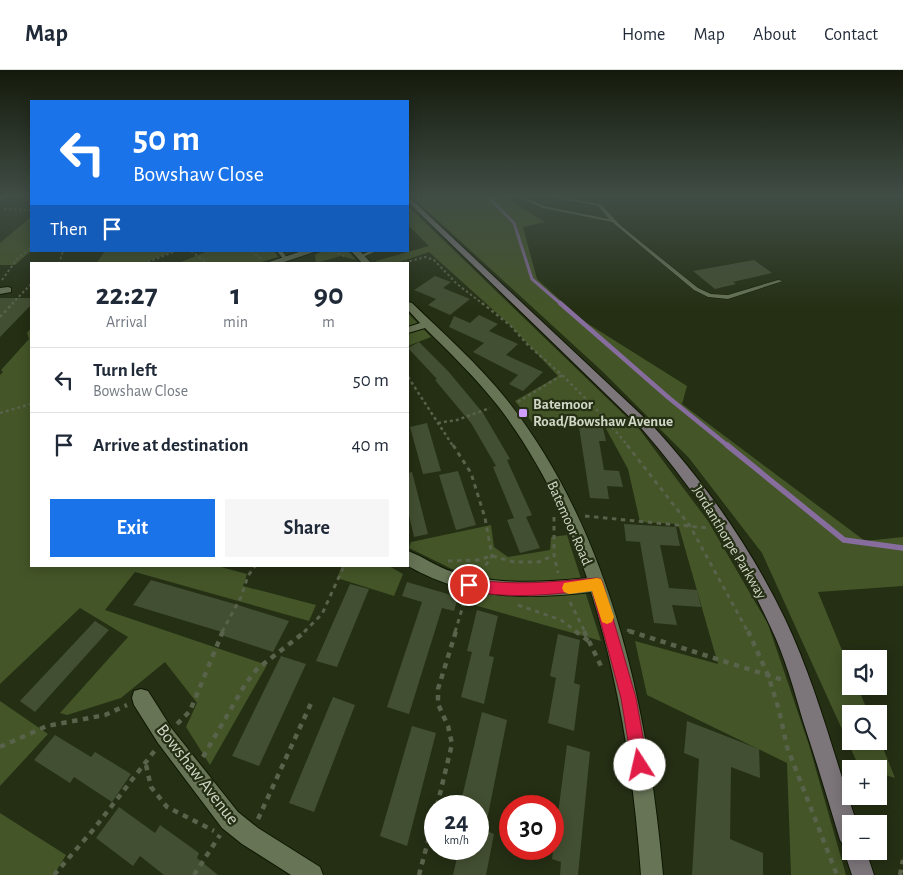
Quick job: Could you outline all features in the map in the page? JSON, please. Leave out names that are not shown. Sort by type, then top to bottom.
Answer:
[{"type":"main road","name":"Jordanthorpe Parkway","points":[[445,234],[646,426],[675,458],[703,494],[751,572],[779,625],[802,686],[843,815]]},
{"type":"main road","points":[[858,860],[863,875]]},
{"type":"street","points":[[275,262],[310,252]]},
{"type":"street","name":"Batemoor Road","points":[[409,306],[504,406],[535,452],[569,514],[597,584],[629,698],[643,781],[652,875]]},
{"type":"street","points":[[409,330],[427,324]]},
{"type":"street","points":[[411,560],[423,568],[469,585],[500,590],[563,589],[597,584]]},
{"type":"street","name":"Bowshaw Avenue","points":[[142,698],[165,736],[194,772],[225,828],[250,836],[312,875]]},
{"type":"lane","points":[[629,234],[696,289],[710,296],[728,297],[780,282]]},
{"type":"lane","points":[[279,252],[286,259]]},
{"type":"path","points":[[0,281],[30,248]]},
{"type":"path","points":[[148,262],[173,252]]},
{"type":"path","points":[[191,252],[206,262]]},
{"type":"path","points":[[408,262],[425,258],[434,260],[457,284],[511,326],[527,344],[603,416],[690,526],[749,633],[768,675],[779,710],[787,747],[838,875]]},
{"type":"path","points":[[438,423],[457,420],[504,406],[562,376]]},
{"type":"path","points":[[409,380],[471,473],[485,518],[492,556],[469,585],[438,689],[438,704],[448,726],[452,744],[440,795]]},
{"type":"path","points":[[0,413],[30,404]]},
{"type":"path","points":[[603,669],[563,589],[554,555],[554,518],[569,514],[726,530]]},
{"type":"path","points":[[411,560],[477,560],[492,556],[514,562],[539,562],[554,555]]},
{"type":"path","points":[[194,772],[246,683],[258,670],[313,625],[322,614],[344,567]]},
{"type":"path","points":[[510,602],[560,620],[590,642]]},
{"type":"path","points":[[610,625],[802,686]]},
{"type":"path","points":[[0,747],[47,726],[105,715],[142,698]]},
{"type":"path","points":[[250,836],[313,698]]},
{"type":"path","points":[[146,764],[151,787],[167,807],[225,828],[194,875]]},
{"type":"path","points":[[419,875],[424,856]]},
{"type":"path","points":[[900,875],[903,860]]},
{"type":"green space","points":[[11,234],[30,234],[30,252],[15,265],[0,265],[0,243]]},
{"type":"green space","points":[[417,234],[437,234],[640,430],[708,521],[768,624],[809,745],[846,875],[791,875],[787,763],[647,695],[635,641],[718,664],[678,524],[640,522],[628,469],[604,425],[535,426],[515,401],[558,376],[511,326],[429,252],[400,262],[376,261],[429,246]]},
{"type":"green space","points":[[452,234],[525,234],[537,279],[582,320],[687,386],[682,404],[865,541],[903,537],[903,586],[818,592],[842,650],[842,695],[861,695],[865,705],[842,705],[842,729],[762,553],[689,458],[603,372]]},
{"type":"green space","points":[[104,252],[172,252],[146,262],[97,262]]},
{"type":"green space","points":[[206,252],[275,252],[278,257],[262,262],[181,262]]},
{"type":"green space","points":[[321,252],[349,252],[356,260],[341,256],[316,262],[315,255]]},
{"type":"green space","points":[[409,314],[431,337],[409,346]]},
{"type":"green space","points":[[30,329],[30,567],[221,567],[247,574],[243,586],[316,605],[309,621],[135,572],[105,610],[267,665],[210,765],[186,727],[197,703],[165,662],[121,698],[67,715],[60,713],[128,637],[80,608],[0,684],[0,375],[3,372],[1,370],[29,339],[27,333]]},
{"type":"green space","points":[[491,525],[494,547],[508,557],[550,550],[551,537],[567,535],[601,641],[467,603],[472,576],[452,569],[409,548],[411,542]]},
{"type":"green space","points":[[342,567],[391,567],[403,574],[394,596],[337,578]]},
{"type":"green space","points":[[0,701],[48,734],[0,786]]},
{"type":"green space","points":[[851,750],[884,750],[895,778],[887,776],[887,760],[856,760]]},
{"type":"green space","points":[[0,813],[66,855],[55,873],[57,875],[0,875]]},
{"type":"building","points":[[754,260],[772,273],[733,282],[736,284],[715,289],[693,271]]},
{"type":"building","points":[[435,276],[451,282],[443,288],[470,299],[450,315],[428,305],[436,299],[414,290]]},
{"type":"building","points":[[0,298],[30,298],[30,306],[0,337]]},
{"type":"building","points":[[479,315],[498,324],[489,331],[518,344],[506,355],[543,372],[523,391],[509,384],[518,375],[473,352],[484,343],[449,327],[454,316],[470,323]]},
{"type":"building","points":[[419,342],[448,371],[483,413],[510,459],[507,460],[532,515],[526,517],[540,548],[520,553],[507,520],[514,518],[493,467],[496,466],[471,423],[435,380],[437,379],[409,347]]},
{"type":"building","points":[[427,423],[441,471],[423,474],[410,427]]},
{"type":"building","points":[[579,427],[603,428],[606,441],[599,441],[604,470],[619,471],[623,487],[607,486],[609,499],[590,498]]},
{"type":"building","points":[[458,471],[476,525],[456,530],[439,475]]},
{"type":"building","points":[[412,472],[428,534],[414,537],[409,515],[409,473]]},
{"type":"building","points":[[624,524],[676,527],[680,546],[660,545],[669,588],[697,590],[701,607],[672,605],[677,625],[654,623],[640,542],[626,541]]},
{"type":"building","points":[[151,580],[289,621],[273,652],[221,635],[222,632],[133,605]]},
{"type":"building","points":[[407,582],[458,597],[454,611],[442,608],[409,714],[387,707],[422,602],[402,596]]},
{"type":"building","points":[[350,584],[369,589],[337,667],[316,661]]},
{"type":"building","points":[[477,610],[498,616],[489,656],[494,657],[484,704],[461,697],[472,652],[467,651]]},
{"type":"building","points":[[95,621],[109,630],[35,712],[20,701]]},
{"type":"building","points":[[558,634],[580,640],[574,683],[580,685],[574,731],[548,723],[556,678],[550,676]]},
{"type":"building","points":[[281,656],[306,664],[259,766],[232,756]]},
{"type":"building","points":[[333,697],[355,705],[314,812],[289,803]]},
{"type":"building","points":[[482,712],[507,720],[489,810],[489,795],[463,795]]},
{"type":"building","points":[[687,721],[759,749],[760,778],[731,767],[730,839],[763,853],[763,875],[692,875],[699,759],[684,753]]},
{"type":"building","points":[[412,726],[436,733],[407,846],[380,836]]},
{"type":"building","points":[[55,735],[91,757],[95,752],[131,774],[112,802],[74,777],[70,783],[34,760]]},
{"type":"building","points":[[567,745],[590,752],[578,875],[560,875],[561,862],[555,860],[564,860],[564,795],[560,795]]},
{"type":"building","points":[[119,807],[155,833],[160,825],[199,853],[197,858],[218,875],[164,875],[140,856],[133,866],[96,838]]},
{"type":"building","points":[[489,832],[494,834],[489,860]]},
{"type":"building","points":[[456,860],[489,860],[486,875],[453,875]]},
{"type":"waterway","points":[[517,234],[532,279],[561,304]]},
{"type":"waterway","points":[[560,303],[669,398],[728,446]]},
{"type":"waterway","points":[[727,445],[844,540],[903,548]]},
{"type":"slow traffic","points":[[569,588],[597,584],[607,617]]},
{"type":"place","name":"Batemoor Road/Bowshaw Avenue","points":[[523,413]]},
{"type":"route","points":[[469,585],[500,590],[530,591],[597,584],[629,698],[640,765]]}]
